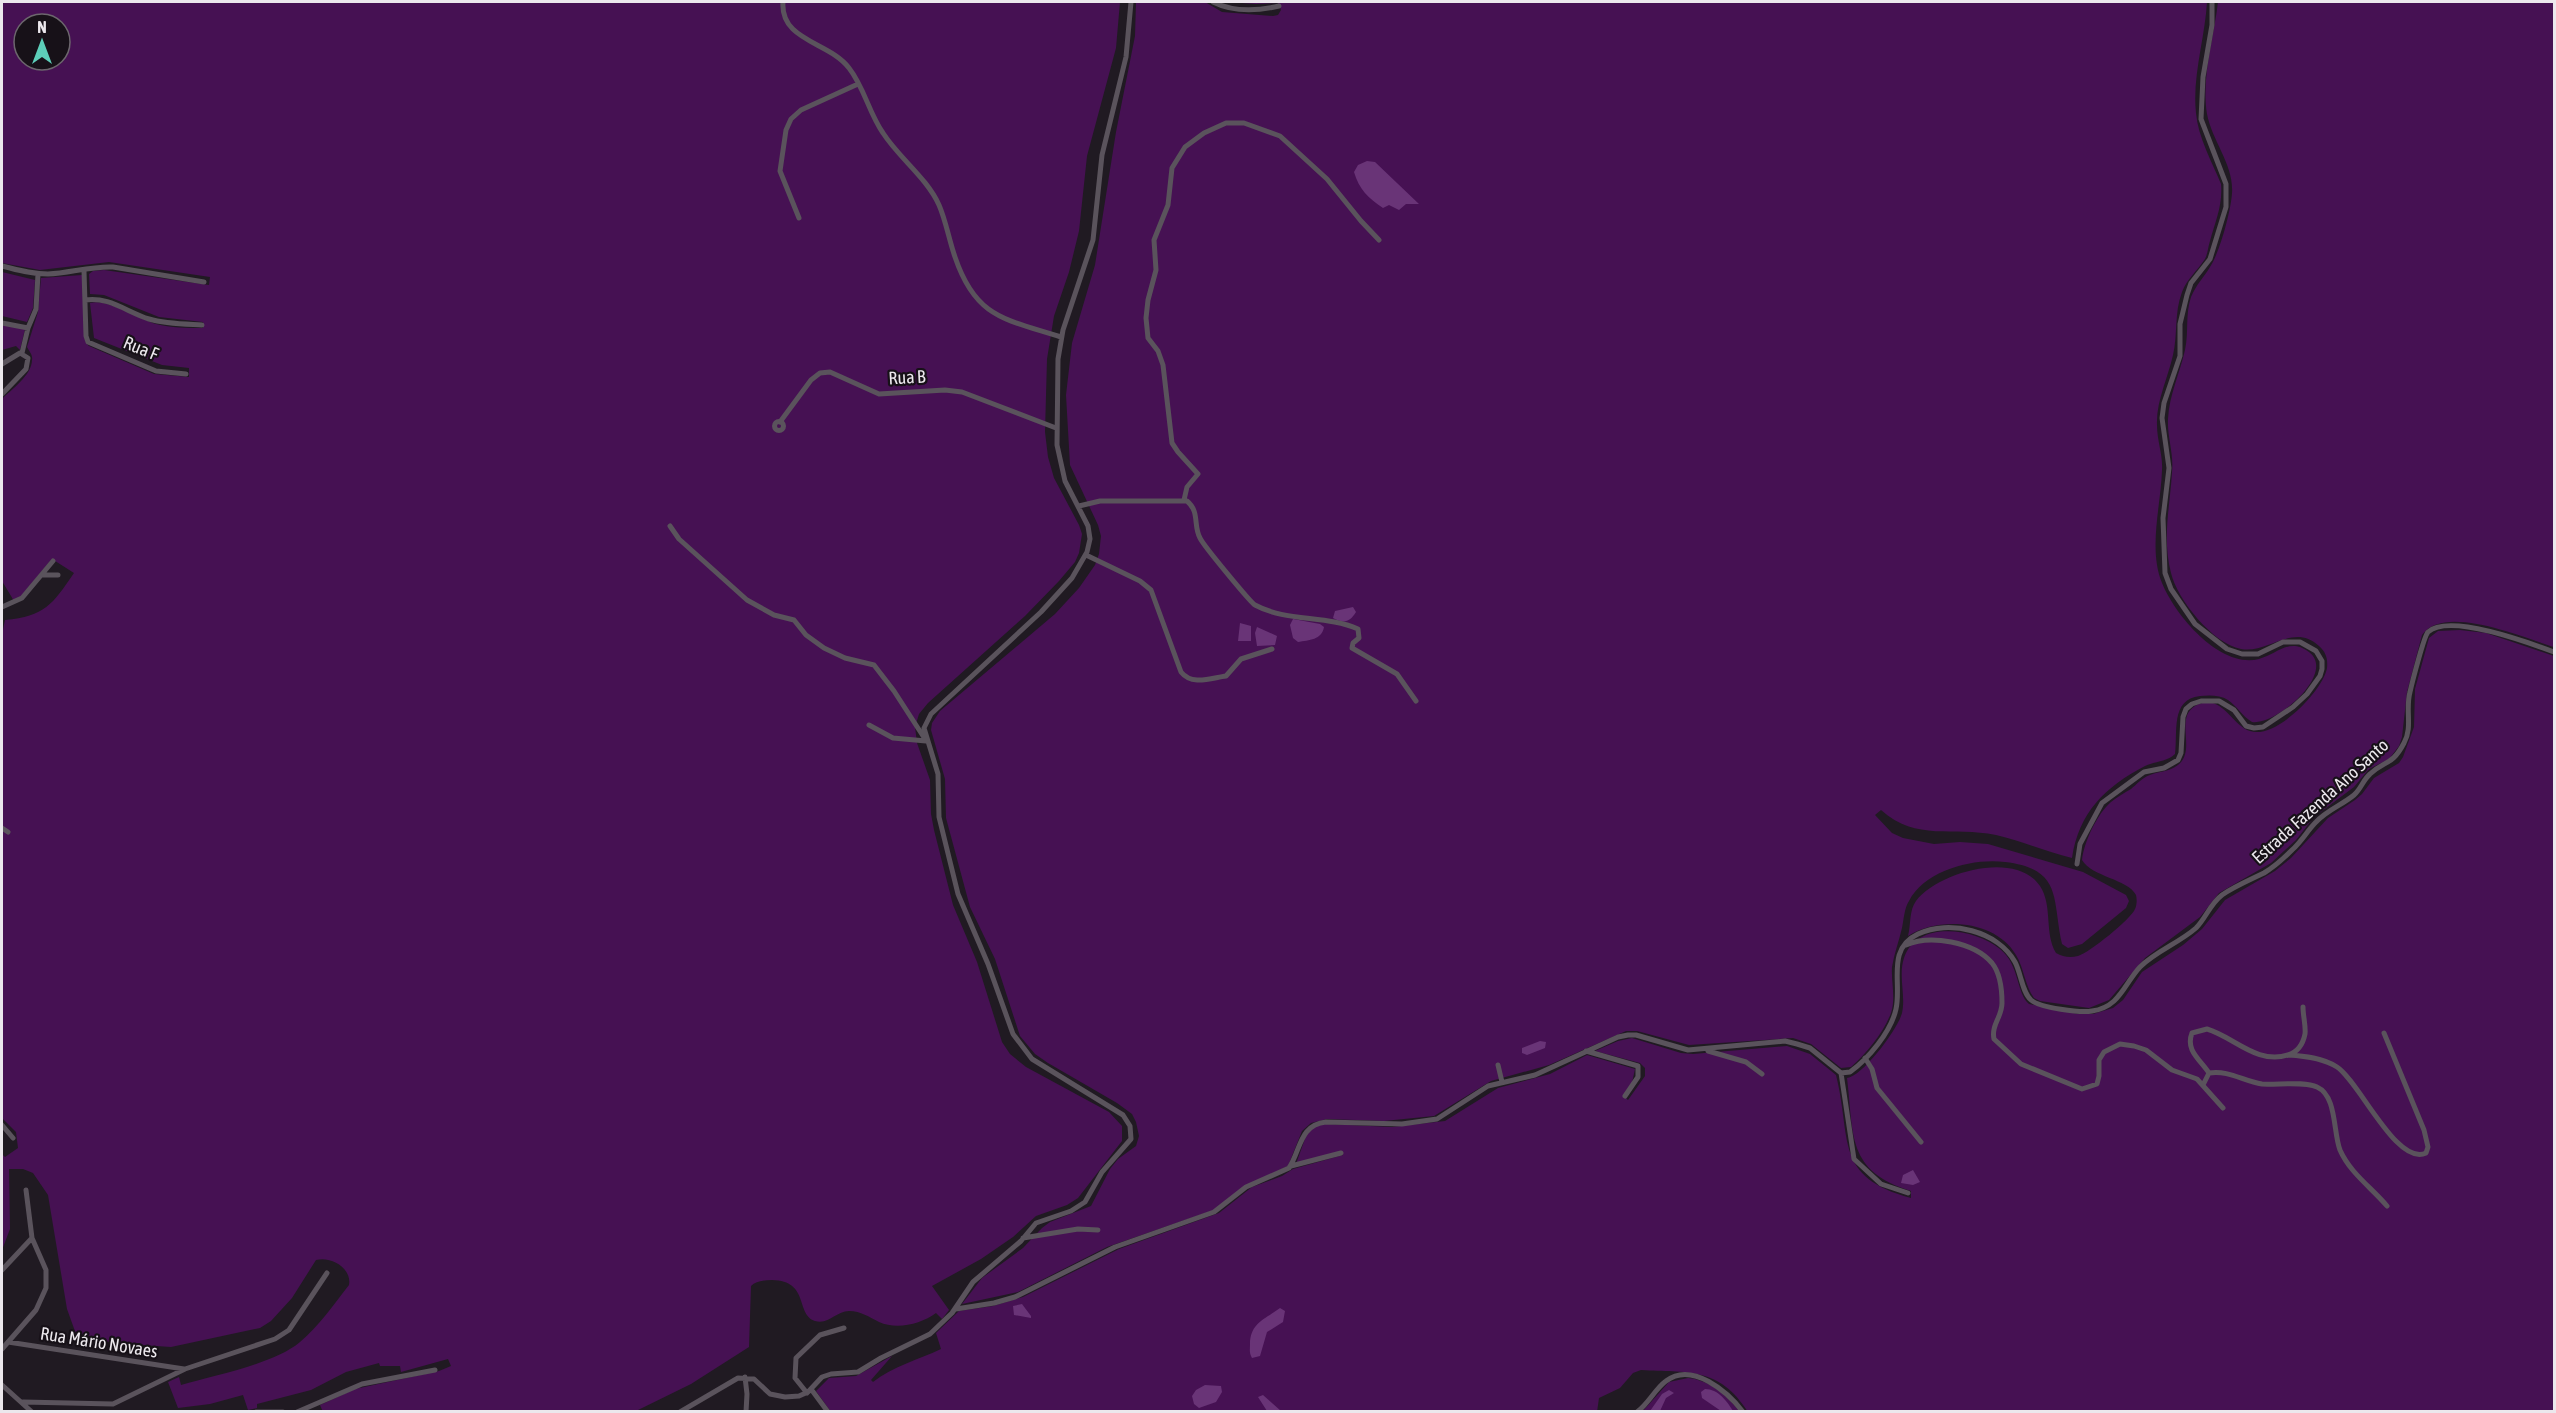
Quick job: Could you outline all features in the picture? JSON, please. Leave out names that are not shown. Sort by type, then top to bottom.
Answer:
[{"type":"street","points":[[783,2],[785,19],[791,29],[837,55],[851,70],[881,131],[930,190],[939,205],[961,274],[975,297],[992,313],[1006,320],[1061,337]]},
{"type":"street","points":[[680,1412],[736,1379],[745,1377],[754,1378],[767,1392],[776,1396],[796,1397],[809,1391],[825,1376],[858,1372],[881,1358],[928,1336],[954,1311],[973,1282],[1041,1220],[1071,1211],[1084,1202],[1102,1172],[1129,1144],[1132,1132],[1123,1115],[1032,1059],[1013,1034],[988,964],[958,894],[939,817],[938,774],[926,741],[924,728],[931,714],[1041,612],[1072,578],[1086,555],[1089,532],[1062,471],[1056,428],[1061,337],[1093,240],[1102,155],[1126,57],[1131,2]]},
{"type":"street","points":[[1213,2],[1251,10],[1279,6]]},
{"type":"street","points":[[2077,864],[2080,844],[2102,802],[2144,772],[2164,768],[2178,760],[2181,753],[2183,717],[2186,709],[2201,701],[2219,701],[2234,710],[2246,726],[2263,727],[2293,707],[2307,694],[2320,676],[2322,669],[2322,661],[2316,651],[2300,642],[2283,642],[2258,654],[2242,654],[2227,649],[2195,624],[2171,589],[2165,573],[2163,518],[2169,468],[2163,426],[2164,403],[2180,356],[2180,324],[2191,283],[2210,259],[2226,207],[2226,184],[2200,111],[2202,77],[2212,25],[2212,2]]},
{"type":"street","points":[[799,218],[780,171],[786,130],[791,119],[801,110],[858,84]]},
{"type":"street","points":[[1184,500],[1187,487],[1198,474],[1172,443],[1163,365],[1158,351],[1148,338],[1146,318],[1156,270],[1154,240],[1168,205],[1172,168],[1180,152],[1197,137],[1226,123],[1244,123],[1280,136],[1327,179],[1360,221],[1379,240]]},
{"type":"street","points":[[2,266],[38,274],[113,267],[204,282]]},
{"type":"street","points":[[84,271],[85,300],[102,300],[163,322],[202,325]]},
{"type":"street","points":[[2,364],[22,353],[28,328],[36,309],[38,274]]},
{"type":"street","name":"Rua F","points":[[85,300],[87,341],[156,371],[186,374]]},
{"type":"street","points":[[2,323],[28,328]]},
{"type":"street","points":[[2,394],[28,366],[28,357],[22,353]]},
{"type":"street","name":"Rua B","points":[[780,422],[810,380],[820,373],[830,372],[879,394],[945,390],[962,392],[1056,428]]},
{"type":"street","points":[[1079,506],[1100,501],[1184,500],[1189,502],[1197,513],[1197,529],[1202,543],[1216,562],[1240,585],[1251,602],[1277,612],[1358,629],[1359,638],[1353,643],[1352,648],[1397,674],[1416,701]]},
{"type":"street","points":[[670,526],[679,539],[747,600],[774,615],[794,620],[824,648],[845,658],[874,665],[894,691],[926,741]]},
{"type":"street","points":[[1086,555],[1146,585],[1155,599],[1181,672],[1191,679],[1228,676],[1241,659],[1272,650]]},
{"type":"street","points":[[2,607],[22,598],[53,561]]},
{"type":"street","points":[[42,575],[58,575]]},
{"type":"street","name":"Estrada Fazenda Ano Santo","points":[[1902,947],[1910,938],[1930,930],[1944,927],[1968,930],[1997,942],[2007,950],[2016,963],[2030,1000],[2038,1004],[2095,1011],[2119,999],[2132,977],[2147,961],[2195,928],[2214,902],[2234,888],[2275,866],[2301,841],[2316,822],[2338,804],[2354,795],[2370,773],[2396,757],[2408,735],[2410,693],[2423,642],[2429,631],[2437,627],[2448,626],[2475,628],[2554,652]]},
{"type":"street","points":[[869,725],[893,738],[926,741]]},
{"type":"street","points":[[2,828],[8,832]]},
{"type":"street","points":[[1841,1073],[1850,1072],[1865,1058],[1886,1031],[1895,1014],[1896,975],[1902,947],[1922,940],[1950,942],[1972,950],[1991,963],[1997,972],[2002,1003],[1994,1026],[1994,1039],[2021,1064],[2060,1078],[2074,1087],[2086,1089],[2094,1086],[2099,1080],[2099,1060],[2104,1052],[2114,1045],[2127,1044],[2146,1050],[2172,1070],[2193,1077],[2223,1108]]},
{"type":"street","points":[[2288,1055],[2299,1049],[2305,1036],[2302,1007]]},
{"type":"street","points":[[2209,1073],[2191,1049],[2191,1035],[2198,1029],[2212,1030],[2257,1055],[2270,1057],[2288,1055],[2320,1060],[2337,1067],[2351,1081],[2384,1127],[2409,1152],[2423,1154],[2427,1152],[2428,1147],[2420,1116],[2384,1033]]},
{"type":"street","points":[[1290,1167],[1304,1134],[1315,1124],[1326,1122],[1376,1124],[1426,1122],[1449,1113],[1488,1086],[1535,1075],[1618,1037],[1636,1035],[1678,1048],[1703,1050],[1775,1042],[1810,1048],[1841,1073],[1854,1159],[1881,1184],[1908,1193]]},
{"type":"street","points":[[1703,1050],[1746,1062],[1762,1074]]},
{"type":"street","points":[[1586,1051],[1638,1066],[1638,1077],[1625,1096]]},
{"type":"street","points":[[1865,1058],[1872,1069],[1877,1088],[1921,1142]]},
{"type":"street","points":[[1498,1065],[1502,1082]]},
{"type":"street","points":[[2209,1073],[2224,1072],[2260,1083],[2311,1085],[2321,1089],[2330,1105],[2341,1151],[2362,1180],[2387,1206]]},
{"type":"street","points":[[2203,1085],[2209,1073]]},
{"type":"street","points":[[2,1125],[13,1138]]},
{"type":"street","points":[[954,1311],[1015,1297],[1115,1246],[1214,1212],[1246,1187],[1290,1167],[1341,1153]]},
{"type":"street","points":[[2,1349],[36,1310],[45,1292],[46,1267],[32,1238],[26,1190]]},
{"type":"street","points":[[1023,1238],[1078,1229],[1098,1230]]},
{"type":"street","points":[[2,1270],[32,1238]]},
{"type":"street","points":[[23,1402],[113,1404],[185,1369],[284,1335],[327,1274]]},
{"type":"street","points":[[828,1412],[795,1378],[796,1358],[820,1335],[844,1329]]},
{"type":"street","name":"Rua Mário Novaes","points":[[8,1342],[185,1369]]},
{"type":"street","points":[[297,1412],[319,1407],[362,1384],[435,1370]]},
{"type":"street","points":[[1637,1412],[1668,1379],[1690,1375],[1712,1384],[1743,1412]]},
{"type":"street","points":[[745,1377],[746,1412]]},
{"type":"street","points":[[2,1385],[32,1412]]},
{"type":"street","points":[[2,1395],[8,1390]]},
{"type":"street","points":[[256,1412],[283,1412]]},
{"type":"shaded area","points":[[2,2],[1120,2],[1116,48],[1087,156],[1079,231],[1069,272],[1054,316],[1047,359],[1045,432],[1048,457],[1054,478],[1082,534],[1079,553],[1075,562],[1059,581],[1025,616],[928,703],[919,714],[915,727],[917,743],[930,780],[931,814],[953,905],[977,962],[1002,1042],[1010,1054],[1026,1067],[1109,1112],[1122,1126],[1122,1141],[1078,1198],[1067,1205],[1036,1216],[1013,1237],[981,1259],[932,1286],[949,1310],[942,1319],[936,1313],[916,1323],[893,1326],[861,1313],[849,1311],[820,1322],[809,1317],[805,1312],[792,1286],[772,1280],[755,1283],[751,1286],[749,1347],[691,1384],[636,1411],[323,1412],[320,1405],[355,1389],[439,1371],[451,1366],[448,1359],[401,1372],[400,1366],[380,1366],[379,1363],[346,1372],[311,1390],[257,1404],[257,1408],[248,1410],[243,1395],[210,1404],[178,1408],[168,1382],[179,1377],[181,1385],[260,1363],[289,1350],[307,1336],[349,1285],[344,1269],[334,1262],[322,1259],[316,1260],[292,1298],[271,1321],[260,1328],[171,1347],[113,1343],[76,1334],[67,1309],[48,1195],[33,1173],[23,1169],[9,1169],[10,1229],[2,1250],[2,1154],[5,1157],[18,1148],[16,1132],[2,1118],[2,634],[5,620],[39,612],[53,601],[74,573],[52,559],[21,596],[14,601],[2,581],[2,399],[20,382],[31,366],[32,356],[27,347],[38,312],[41,278],[82,275],[86,343],[89,346],[154,374],[189,377],[189,368],[162,365],[94,338],[90,303],[105,303],[156,324],[167,326],[203,328],[203,322],[159,317],[104,295],[90,294],[89,274],[93,271],[104,270],[209,285],[210,277],[109,262],[40,270],[2,263]]},
{"type":"shaded area","points":[[1136,2],[1205,2],[1222,12],[1273,16],[1278,15],[1281,10],[1278,3],[1228,2],[2207,2],[2195,99],[2197,122],[2202,140],[2221,184],[2221,199],[2206,257],[2182,292],[2173,355],[2158,407],[2157,431],[2162,464],[2156,527],[2158,570],[2168,596],[2177,610],[2201,637],[2215,648],[2229,656],[2244,660],[2266,657],[2289,646],[2302,648],[2309,652],[2316,661],[2315,672],[2310,684],[2288,707],[2262,721],[2252,722],[2231,702],[2222,697],[2190,698],[2184,703],[2177,718],[2175,754],[2168,759],[2145,766],[2106,792],[2088,814],[2081,827],[2072,858],[1996,835],[1922,830],[1894,820],[1881,810],[1875,815],[1892,833],[1903,838],[1934,844],[1960,842],[1988,844],[2083,872],[2126,895],[2129,901],[2126,908],[2082,944],[2068,948],[2062,944],[2052,889],[2037,871],[2005,862],[1979,862],[1951,868],[1926,881],[1916,890],[1905,911],[1892,967],[1891,1013],[1874,1042],[1851,1067],[1841,1068],[1811,1044],[1793,1038],[1689,1045],[1637,1031],[1626,1031],[1549,1065],[1491,1081],[1434,1116],[1384,1121],[1327,1119],[1311,1123],[1302,1131],[1288,1166],[1256,1181],[1214,1210],[1107,1247],[1018,1292],[962,1304],[982,1278],[1023,1248],[1042,1228],[1050,1222],[1091,1206],[1110,1169],[1118,1159],[1136,1146],[1139,1136],[1132,1114],[1035,1054],[1020,1036],[995,959],[970,907],[946,818],[945,779],[931,730],[932,723],[940,711],[1055,614],[1079,588],[1095,565],[1099,554],[1101,536],[1098,525],[1070,465],[1066,395],[1072,343],[1095,265],[1116,132],[1135,36]]},
{"type":"shaded area","points":[[2218,2],[2554,2],[2554,647],[2505,631],[2466,622],[2448,622],[2433,626],[2422,635],[2407,692],[2402,737],[2399,746],[2389,759],[2369,769],[2354,787],[2314,817],[2296,840],[2271,863],[2219,893],[2200,917],[2145,958],[2109,1000],[2089,1008],[2040,1001],[2031,993],[2016,955],[2007,943],[1995,934],[1981,928],[1951,924],[1935,926],[1908,936],[1911,913],[1916,901],[1941,881],[1959,874],[1996,867],[2014,869],[2029,875],[2040,886],[2044,894],[2050,937],[2056,953],[2069,957],[2083,954],[2126,920],[2132,914],[2136,904],[2136,895],[2126,885],[2094,870],[2082,860],[2092,829],[2106,807],[2145,777],[2178,765],[2186,751],[2186,719],[2195,706],[2212,703],[2219,706],[2243,728],[2260,732],[2272,728],[2296,712],[2317,689],[2327,668],[2327,659],[2323,651],[2309,639],[2290,638],[2261,647],[2241,649],[2219,639],[2188,607],[2175,584],[2168,560],[2167,534],[2172,465],[2168,426],[2169,410],[2185,350],[2191,297],[2218,252],[2232,193],[2230,173],[2207,114],[2207,72]]},
{"type":"shaded area","points":[[1367,161],[1375,162],[1419,204],[1406,204],[1399,210],[1389,205],[1383,208],[1373,201],[1361,188],[1354,172],[1358,165]]},
{"type":"shaded area","points":[[2,272],[35,280],[33,308],[27,322],[2,316]]},
{"type":"shaded area","points":[[2,322],[25,329],[20,350],[16,346],[2,350]]},
{"type":"shaded area","points":[[1353,607],[1356,612],[1349,620],[1340,621],[1333,618],[1335,611]]},
{"type":"shaded area","points":[[1293,619],[1320,624],[1324,627],[1323,631],[1314,639],[1298,642],[1293,638],[1290,625]]},
{"type":"shaded area","points":[[1240,623],[1251,626],[1251,641],[1238,641]]},
{"type":"shaded area","points":[[1257,627],[1277,636],[1275,645],[1257,646],[1255,633]]},
{"type":"shaded area","points":[[2460,630],[2486,633],[2554,656],[2554,1411],[1748,1412],[1726,1386],[1714,1379],[1687,1372],[1641,1370],[1633,1373],[1620,1388],[1599,1398],[1597,1412],[831,1412],[816,1391],[829,1378],[856,1376],[892,1356],[871,1380],[873,1382],[897,1367],[941,1349],[936,1333],[959,1311],[993,1306],[1023,1297],[1119,1249],[1219,1213],[1252,1187],[1282,1176],[1293,1169],[1343,1155],[1342,1151],[1296,1164],[1307,1133],[1315,1126],[1326,1124],[1392,1127],[1445,1121],[1498,1088],[1550,1074],[1587,1055],[1635,1069],[1632,1083],[1623,1095],[1628,1100],[1645,1076],[1645,1068],[1640,1063],[1595,1051],[1618,1041],[1632,1038],[1681,1053],[1787,1046],[1810,1054],[1836,1075],[1846,1137],[1857,1167],[1869,1179],[1886,1189],[1911,1198],[1911,1191],[1890,1183],[1875,1173],[1864,1161],[1857,1148],[1853,1134],[1847,1078],[1870,1061],[1899,1020],[1903,1006],[1902,965],[1911,946],[1921,938],[1933,933],[1947,931],[1976,936],[2000,949],[2006,956],[2029,1004],[2078,1014],[2093,1014],[2113,1008],[2123,1000],[2142,972],[2183,945],[2202,929],[2225,900],[2275,871],[2291,858],[2328,818],[2362,794],[2374,778],[2399,763],[2414,727],[2415,689],[2429,638],[2438,631]]},
{"type":"shaded area","points":[[1540,1041],[1546,1042],[1545,1048],[1527,1055],[1522,1053],[1522,1048]]},
{"type":"shaded area","points":[[1913,1170],[1920,1182],[1913,1185],[1901,1183],[1903,1175]]},
{"type":"shaded area","points":[[1022,1304],[1031,1318],[1014,1315],[1013,1306]]},
{"type":"shaded area","points":[[1280,1308],[1285,1311],[1283,1322],[1267,1332],[1260,1356],[1252,1358],[1250,1350],[1253,1331],[1259,1322]]},
{"type":"shaded area","points":[[1688,1378],[1696,1379],[1717,1389],[1739,1411],[1642,1412],[1669,1382]]},
{"type":"shaded area","points":[[1205,1385],[1221,1386],[1222,1392],[1216,1402],[1199,1408],[1194,1404],[1192,1396],[1196,1390]]},
{"type":"shaded area","points":[[1705,1389],[1718,1393],[1733,1411],[1721,1411],[1702,1398],[1701,1392]]},
{"type":"shaded area","points":[[1669,1390],[1674,1393],[1666,1398],[1660,1411],[1650,1411],[1662,1394]]},
{"type":"shaded area","points":[[1263,1395],[1281,1411],[1267,1411],[1258,1397]]}]
